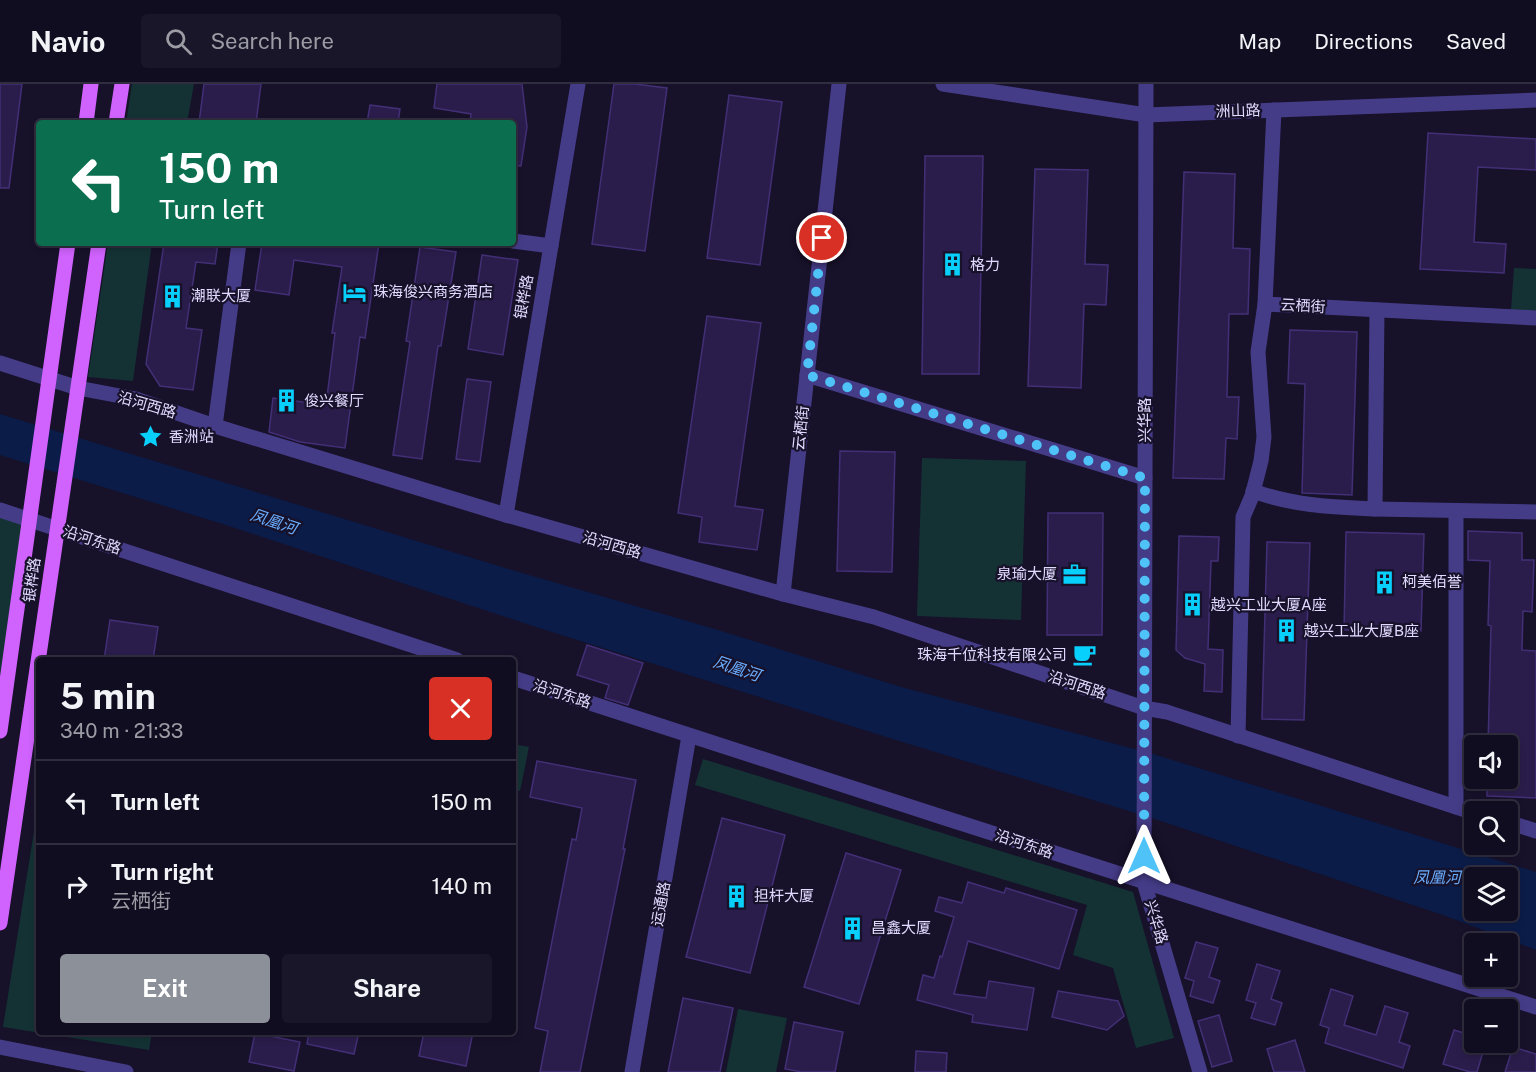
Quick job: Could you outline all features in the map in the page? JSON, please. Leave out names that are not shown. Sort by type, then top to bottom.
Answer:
[{"type":"main road","points":[[86,120],[92,84]]},
{"type":"main road","points":[[116,120],[122,84]]},
{"type":"main road","name":"银桦路","points":[[0,731],[68,246]]},
{"type":"main road","name":"银桦路","points":[[39,657],[99,246]]},
{"type":"main road","name":"银桦路","points":[[0,923],[36,678]]},
{"type":"street","name":"银桦路","points":[[506,515],[578,84]]},
{"type":"street","name":"云栖街","points":[[783,594],[839,84]]},
{"type":"street","name":"洲山路","points":[[943,84],[1020,90],[1146,115],[1536,100]]},
{"type":"street","name":"兴华路","points":[[1146,84],[1144,882],[1200,1072]]},
{"type":"street","name":"云栖街","points":[[1274,110],[1265,304],[1536,318]]},
{"type":"street","points":[[516,241],[551,246]]},
{"type":"street","points":[[215,426],[239,246]]},
{"type":"street","points":[[1238,736],[1243,517],[1261,461],[1264,436],[1258,352],[1265,304]]},
{"type":"street","points":[[1375,509],[1377,310]]},
{"type":"street","points":[[0,363],[49,378]]},
{"type":"street","points":[[807,375],[1145,478]]},
{"type":"street","name":"沿河西路","points":[[49,378],[78,388],[136,399],[215,426],[506,515],[783,594],[874,617],[1144,708],[1167,712],[1464,810]]},
{"type":"street","points":[[1253,491],[1277,500],[1320,507],[1536,512]]},
{"type":"street","name":"沿河东路","points":[[0,510],[448,657]]},
{"type":"street","points":[[1455,807],[1456,511]]},
{"type":"street","name":"沿河东路","points":[[516,679],[1536,1007]]},
{"type":"street","name":"运通路","points":[[633,1072],[689,736]]},
{"type":"street","points":[[1518,825],[1536,831]]},
{"type":"street","points":[[0,1047],[126,1072]]},
{"type":"green space","points":[[132,84],[194,84],[188,120],[126,120]]},
{"type":"green space","points":[[108,246],[152,246],[133,381],[88,377]]},
{"type":"green space","points":[[1514,268],[1536,269],[1536,311],[1511,310]]},
{"type":"green space","points":[[922,458],[1026,461],[1021,620],[917,616]]},
{"type":"green space","points":[[0,511],[27,520],[0,717]]},
{"type":"green space","points":[[516,745],[529,747],[520,791],[516,790]]},
{"type":"green space","points":[[703,759],[1133,892],[1174,1038],[1136,1048],[1113,968],[1073,955],[1087,905],[695,785]]},
{"type":"green space","points":[[36,818],[36,1032],[3,1027]]},
{"type":"green space","points":[[738,1009],[787,1018],[776,1072],[726,1072]]},
{"type":"green space","points":[[54,1035],[152,1035],[149,1050]]},
{"type":"water","name":"凤凰河","points":[[0,414],[901,687],[1153,754],[1464,850],[1464,855],[1481,855],[1536,872],[1536,950],[1518,943],[1518,933],[1491,933],[1152,818],[536,627],[229,526],[0,455]]},
{"type":"building","points":[[0,84],[22,84],[9,188],[0,188]]},
{"type":"building","points":[[204,84],[261,84],[256,120],[199,120]]},
{"type":"building","points":[[437,84],[522,84],[527,127],[521,166],[516,165],[516,120],[470,120],[471,114],[434,108]]},
{"type":"building","points":[[614,84],[667,88],[645,251],[592,244]]},
{"type":"building","points":[[729,95],[782,102],[760,265],[707,258]]},
{"type":"building","points":[[370,105],[400,109],[398,120],[368,120]]},
{"type":"building","points":[[1428,133],[1536,139],[1536,170],[1478,167],[1474,242],[1506,244],[1504,273],[1420,269]]},
{"type":"building","name":"格力","points":[[925,156],[983,156],[979,374],[922,374]]},
{"type":"building","points":[[1035,169],[1088,170],[1085,264],[1108,265],[1106,305],[1084,304],[1081,388],[1028,386]]},
{"type":"building","points":[[1184,172],[1235,174],[1233,248],[1250,249],[1248,314],[1229,314],[1227,397],[1239,397],[1237,439],[1226,438],[1224,479],[1173,478]]},
{"type":"building","name":"潮联大厦","points":[[164,246],[218,246],[215,264],[196,262],[186,328],[202,330],[193,390],[160,386],[146,364]]},
{"type":"building","points":[[262,246],[379,246],[365,338],[360,337],[345,448],[300,442],[269,432],[273,398],[326,405],[335,333],[332,333],[342,267],[294,260],[289,295],[255,290]]},
{"type":"building","points":[[420,247],[456,252],[441,346],[438,346],[422,459],[393,455],[410,342],[406,341]]},
{"type":"building","points":[[482,255],[518,260],[503,355],[468,349]]},
{"type":"building","points":[[707,316],[761,323],[735,506],[763,510],[757,550],[699,542],[702,517],[678,513]]},
{"type":"building","points":[[1290,330],[1357,332],[1352,495],[1302,493],[1305,384],[1288,383]]},
{"type":"building","points":[[467,379],[491,382],[480,462],[456,459]]},
{"type":"building","points":[[840,451],[895,452],[892,572],[837,571]]},
{"type":"building","name":"泉瑜大厦","points":[[1048,513],[1103,513],[1102,635],[1047,635]]},
{"type":"building","points":[[1468,531],[1522,533],[1522,560],[1534,560],[1532,612],[1523,611],[1522,650],[1536,651],[1536,798],[1487,796],[1487,789],[1518,789],[1518,735],[1488,735],[1490,561],[1468,560]]},
{"type":"building","name":"柯美佰誉","points":[[1346,532],[1424,534],[1421,631],[1344,630]]},
{"type":"building","name":"越兴工业大厦A座","points":[[1179,536],[1219,537],[1218,561],[1211,561],[1208,649],[1223,650],[1222,692],[1204,691],[1205,664],[1185,658],[1176,650]]},
{"type":"building","name":"越兴工业大厦B座","points":[[1267,542],[1310,543],[1304,720],[1262,719]]},
{"type":"building","points":[[110,620],[158,627],[153,657],[104,657]]},
{"type":"building","points":[[587,645],[643,663],[628,705],[605,698],[609,685],[577,675]]},
{"type":"building","points":[[537,761],[636,780],[623,849],[625,849],[580,1072],[540,1072],[548,1031],[535,1028],[572,839],[576,840],[582,808],[530,797]]},
{"type":"building","name":"担杆大厦","points":[[722,818],[785,835],[750,973],[686,957]]},
{"type":"building","name":"昌鑫大厦","points":[[846,853],[901,870],[859,1004],[804,987]]},
{"type":"building","points":[[968,882],[1004,893],[1006,888],[1077,910],[1059,969],[968,941],[954,994],[986,998],[989,981],[1034,988],[1027,1030],[972,1022],[973,1015],[917,1000],[923,975],[934,978],[954,917],[935,911],[939,897],[962,903]]},
{"type":"building","points":[[1196,942],[1218,948],[1209,977],[1220,981],[1213,1003],[1190,996],[1194,981],[1185,978]]},
{"type":"building","points":[[1257,964],[1280,971],[1271,999],[1282,1003],[1275,1025],[1251,1018],[1256,1003],[1246,1000]]},
{"type":"building","points":[[1331,989],[1353,996],[1344,1025],[1376,1035],[1385,1006],[1408,1013],[1399,1042],[1410,1046],[1403,1068],[1325,1043],[1329,1028],[1320,1025]]},
{"type":"building","points":[[1058,991],[1118,1001],[1124,1016],[1107,1030],[1052,1017]]},
{"type":"building","points":[[683,998],[733,1008],[720,1072],[668,1072]]},
{"type":"building","points":[[1219,1015],[1232,1061],[1212,1067],[1198,1021]]},
{"type":"building","points":[[794,1022],[843,1032],[835,1072],[802,1072],[785,1069]]},
{"type":"building","points":[[1454,1030],[1464,1033],[1464,1053],[1483,1053],[1477,1072],[1443,1064]]},
{"type":"building","points":[[255,1035],[300,1042],[294,1071],[249,1062]]},
{"type":"building","points":[[308,1035],[358,1035],[354,1054],[307,1044]]},
{"type":"building","points":[[423,1035],[472,1035],[466,1066],[419,1056]]},
{"type":"building","points":[[1295,1040],[1305,1072],[1274,1072],[1267,1049]]},
{"type":"building","points":[[1518,1049],[1536,1054],[1536,1072],[1505,1072],[1511,1053],[1518,1053]]},
{"type":"building","points":[[916,1051],[947,1053],[946,1072],[915,1072]]},
{"type":"place","name":"格力","points":[[952,265]]},
{"type":"place","name":"珠海俊兴商务酒店","points":[[355,292]]},
{"type":"place","name":"潮联大厦","points":[[173,296]]},
{"type":"place","name":"俊兴餐厅","points":[[286,401]]},
{"type":"place","name":"香洲站","points":[[151,437]]},
{"type":"place","name":"泉瑜大厦","points":[[1075,574]]},
{"type":"place","name":"柯美佰誉","points":[[1384,582]]},
{"type":"place","name":"越兴工业大厦A座","points":[[1193,605]]},
{"type":"place","name":"越兴工业大厦B座","points":[[1286,631]]},
{"type":"place","name":"珠海千位科技有限公司","points":[[1085,655]]},
{"type":"place","name":"担杆大厦","points":[[736,896]]},
{"type":"place","name":"昌鑫大厦","points":[[853,928]]},
{"type":"route","points":[[822,238],[807,375],[1145,478],[1144,856]]}]
